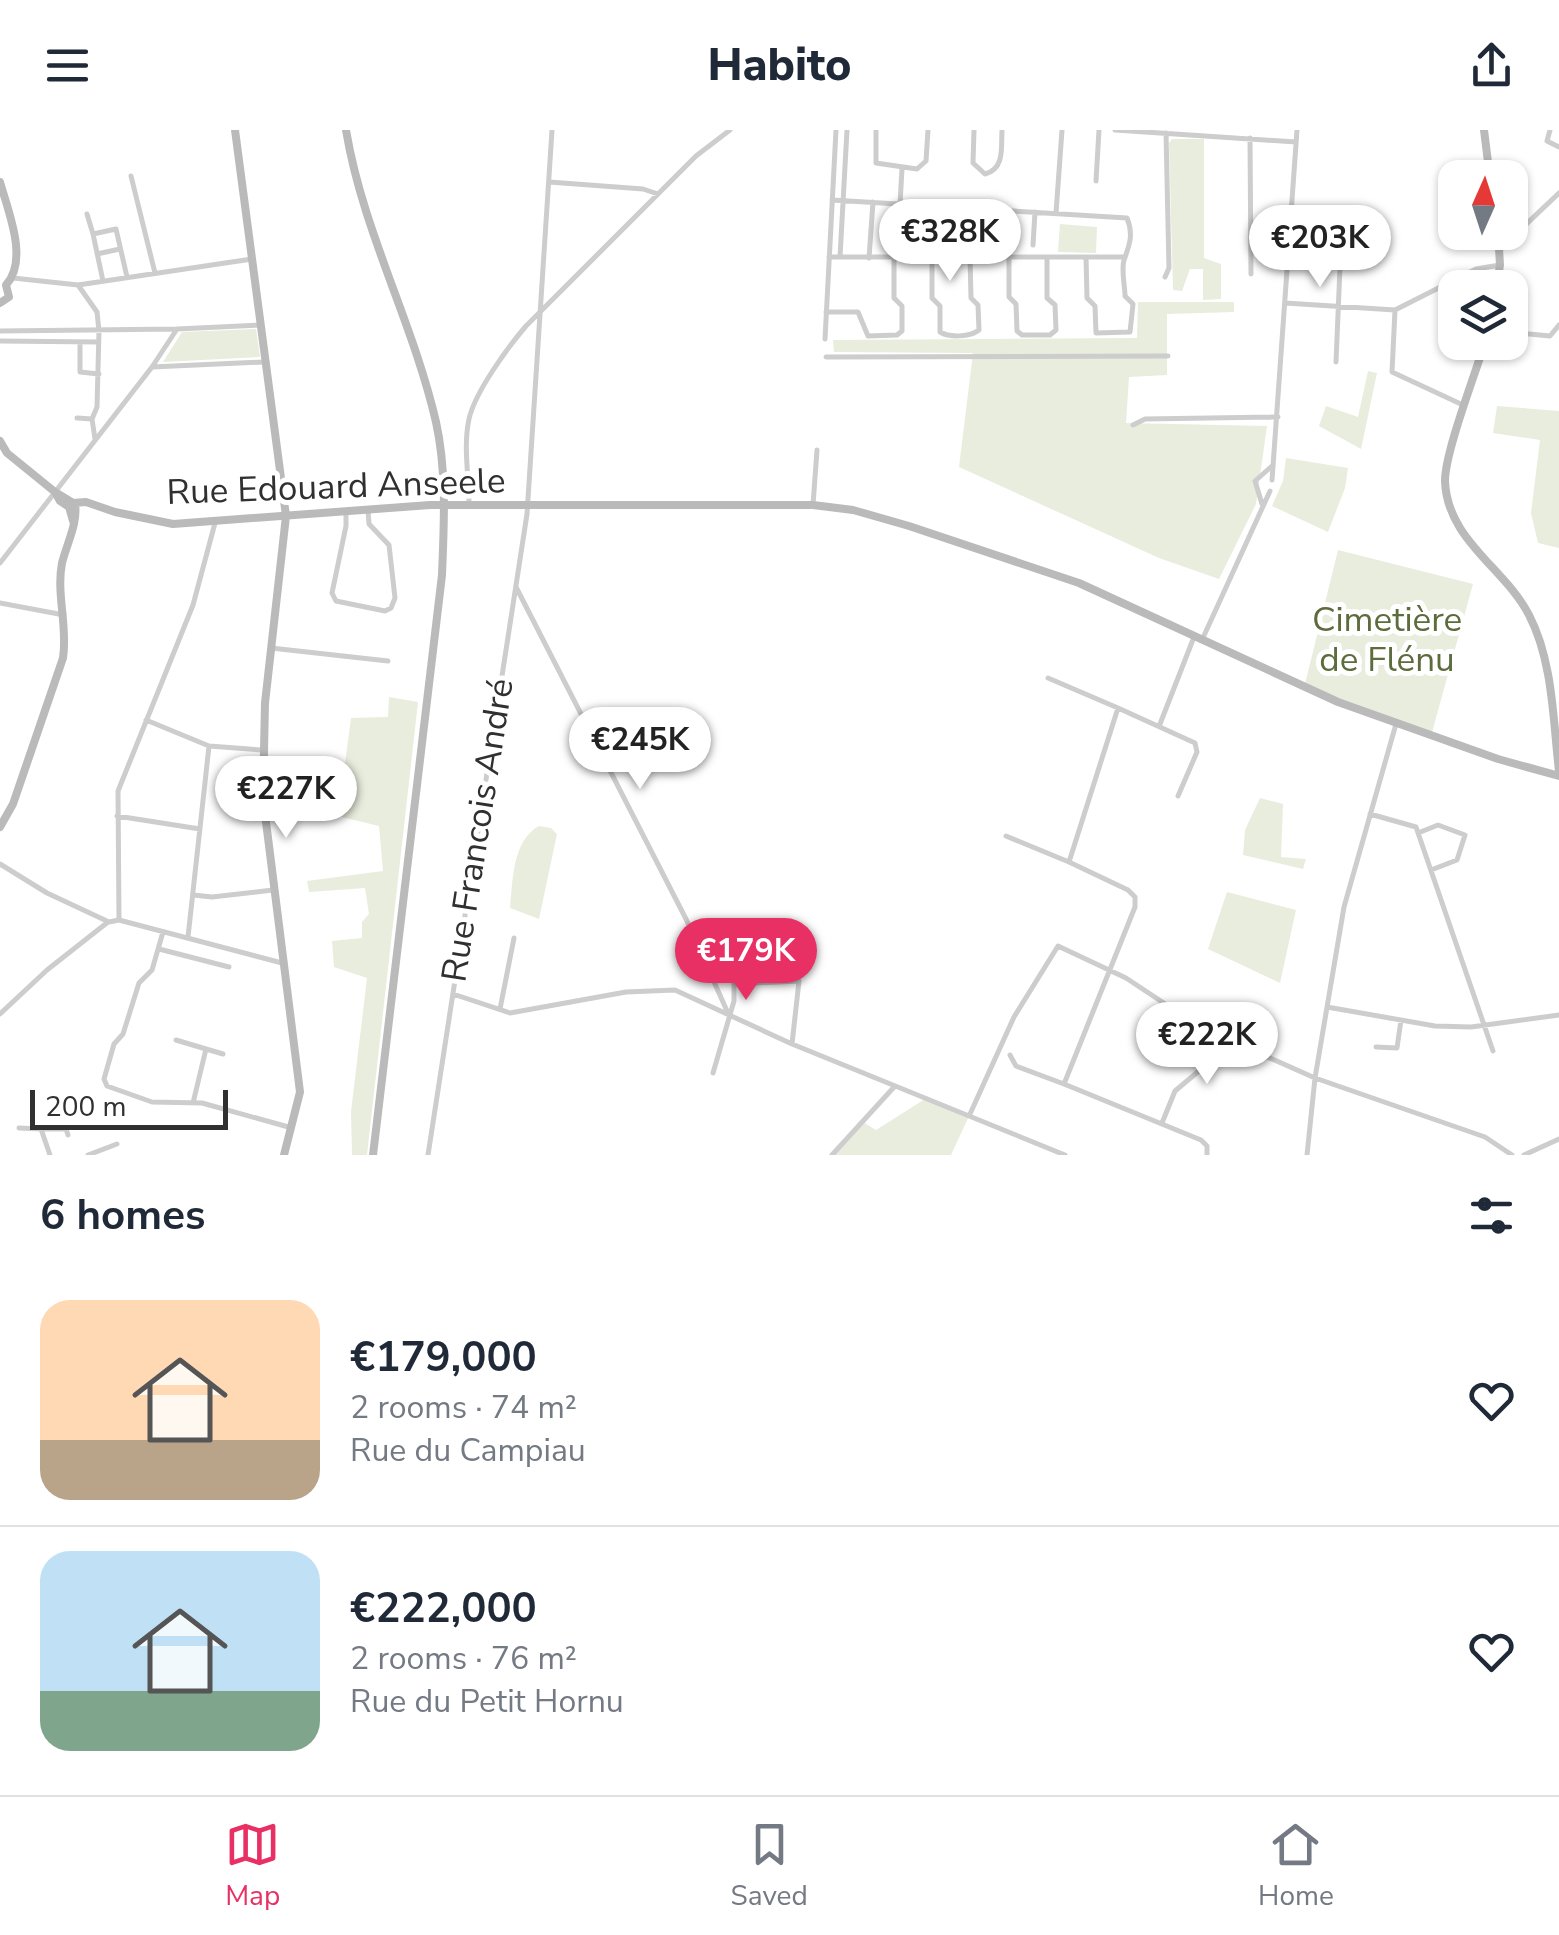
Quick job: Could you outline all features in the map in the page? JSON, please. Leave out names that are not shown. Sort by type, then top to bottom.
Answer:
[{"type":"street","points":[[236,130],[286,516],[262,750],[262,798],[300,1092],[284,1155]]},
{"type":"street","points":[[346,130],[366,220],[436,422],[444,492],[442,574],[373,1155]]},
{"type":"street","name":"Rue Francois André","points":[[428,1155],[528,506],[552,130]]},
{"type":"street","points":[[466,505],[470,414],[510,346],[699,153],[730,130]]},
{"type":"street","points":[[825,339],[836,130]]},
{"type":"street","points":[[840,257],[848,130]]},
{"type":"street","points":[[876,130],[876,164],[902,169],[924,167],[928,130]]},
{"type":"street","points":[[974,130],[973,163],[984,174],[999,164],[1002,130]]},
{"type":"street","points":[[1056,213],[1062,130]]},
{"type":"street","points":[[1096,182],[1099,130]]},
{"type":"street","points":[[1115,130],[1296,142]]},
{"type":"street","points":[[1258,130],[1259,139]]},
{"type":"street","points":[[1160,724],[1270,492],[1297,130]]},
{"type":"street","points":[[1484,130],[1488,160]]},
{"type":"street","points":[[1550,130],[1547,140],[1559,147]]},
{"type":"street","points":[[1166,133],[1170,205],[1166,277]]},
{"type":"street","points":[[1250,138],[1251,274]]},
{"type":"street","points":[[900,204],[902,169]]},
{"type":"street","points":[[131,176],[155,273]]},
{"type":"street","points":[[0,182],[16,261],[6,282],[9,297],[0,303]]},
{"type":"street","points":[[550,182],[643,189],[658,194]]},
{"type":"street","points":[[1528,222],[1559,193]]},
{"type":"street","points":[[829,257],[1047,258],[1129,254],[1130,224],[1121,217],[832,200]]},
{"type":"street","points":[[869,258],[873,202]]},
{"type":"street","points":[[956,207],[956,227]]},
{"type":"street","points":[[1033,245],[1036,212]]},
{"type":"street","points":[[87,214],[103,281]]},
{"type":"street","points":[[1336,362],[1342,220]]},
{"type":"street","points":[[92,234],[116,229],[126,278]]},
{"type":"street","points":[[97,254],[120,249]]},
{"type":"street","points":[[1499,270],[1500,250]]},
{"type":"street","points":[[1086,257],[1087,298],[1095,306],[1098,334],[1127,333],[1132,329],[1132,304],[1124,296],[1124,257]]},
{"type":"street","points":[[6,282],[78,285],[252,258]]},
{"type":"street","points":[[826,312],[858,312],[868,336],[897,335],[902,331],[902,306],[894,298],[894,258]]},
{"type":"street","points":[[932,258],[932,298],[940,306],[940,332],[973,335],[979,330],[978,306],[970,298],[970,258]]},
{"type":"street","points":[[1009,258],[1009,297],[1016,304],[1017,331],[1022,335],[1050,335],[1056,330],[1055,305],[1048,298],[1047,258]]},
{"type":"street","points":[[1284,303],[1394,310],[1476,269],[1500,265]]},
{"type":"street","points":[[78,285],[97,312],[99,331],[94,439]]},
{"type":"street","points":[[1394,310],[1390,366],[1395,376],[1466,406]]},
{"type":"street","points":[[1528,334],[1550,336],[1559,324]]},
{"type":"street","points":[[0,330],[261,325]]},
{"type":"street","points":[[0,563],[178,329]]},
{"type":"street","points":[[0,341],[98,342]]},
{"type":"street","points":[[80,342],[80,372],[99,374]]},
{"type":"street","points":[[826,357],[1168,356]]},
{"type":"street","points":[[1480,360],[1448,464],[1448,499],[1470,545],[1521,602],[1533,623],[1545,662],[1559,774]]},
{"type":"street","points":[[152,368],[266,362]]},
{"type":"street","points":[[1133,424],[1145,419],[1278,416]]},
{"type":"street","points":[[77,418],[92,419]]},
{"type":"street","points":[[0,827],[13,804],[60,673],[66,635],[62,566],[74,522],[73,507],[60,502],[55,492],[1,446]]},
{"type":"street","points":[[813,505],[816,450]]},
{"type":"street","points":[[1263,507],[1255,481],[1274,462]]},
{"type":"street","points":[[1261,475],[1272,480]]},
{"type":"street","points":[[1258,492],[1270,492]]},
{"type":"street","name":"Rue Edouard Anseele","points":[[73,507],[80,500],[163,523],[214,523],[430,505],[836,506],[1079,583],[1304,688],[1498,759],[1559,774]]},
{"type":"street","points":[[346,511],[332,593],[336,602],[385,611],[395,598],[389,545],[369,524],[368,509]]},
{"type":"street","points":[[118,920],[118,791],[194,605],[214,523]]},
{"type":"street","points":[[516,587],[686,920],[729,1013]]},
{"type":"street","points":[[0,603],[64,614]]},
{"type":"street","points":[[271,648],[388,661]]},
{"type":"street","points":[[1048,678],[1190,740],[1197,747],[1178,796]]},
{"type":"street","points":[[1069,862],[1118,708]]},
{"type":"street","points":[[146,720],[210,746],[262,750]]},
{"type":"street","points":[[1307,1155],[1315,1078],[1344,907],[1396,724]]},
{"type":"street","points":[[188,938],[210,746]]},
{"type":"street","points":[[1370,814],[1416,827],[1493,1051]]},
{"type":"street","points":[[116,816],[200,828]]},
{"type":"street","points":[[1418,832],[1438,826],[1465,836],[1457,860],[1431,870]]},
{"type":"street","points":[[1006,836],[1128,890],[1134,897],[1136,907],[1064,1084]]},
{"type":"street","points":[[0,864],[48,893],[109,922]]},
{"type":"street","points":[[193,895],[273,890]]},
{"type":"street","points":[[0,1014],[48,970],[109,922],[118,920],[282,963]]},
{"type":"street","points":[[163,932],[152,970],[139,983],[124,1034],[114,1044],[104,1079],[106,1086],[152,1102],[202,1103],[293,1128]]},
{"type":"street","points":[[500,1009],[514,938]]},
{"type":"street","points":[[970,1114],[1014,1017],[1058,946],[1110,971],[1220,1036],[1315,1078],[1485,1137],[1512,1155]]},
{"type":"street","points":[[159,949],[229,967]]},
{"type":"street","points":[[713,1073],[734,1002],[734,958],[744,955]]},
{"type":"street","points":[[734,984],[799,981],[792,1044]]},
{"type":"street","points":[[452,994],[510,1014],[626,992],[666,989],[688,994],[792,1044],[1066,1155]]},
{"type":"street","points":[[1327,1007],[1435,1026],[1485,1025],[1559,1015]]},
{"type":"street","points":[[1376,1047],[1397,1048],[1401,1020]]},
{"type":"street","points":[[1162,1123],[1175,1091],[1206,1065],[1220,1036]]},
{"type":"street","points":[[176,1040],[223,1054]]},
{"type":"street","points":[[193,1103],[206,1049]]},
{"type":"street","points":[[1010,1056],[1016,1066],[1201,1140],[1207,1146],[1206,1155]]},
{"type":"street","points":[[832,1155],[895,1086]]},
{"type":"street","points":[[19,1128],[66,1129],[68,1135]]},
{"type":"street","points":[[41,1129],[50,1155]]},
{"type":"street","points":[[1524,1155],[1559,1139]]},
{"type":"street","points":[[91,1154],[116,1144]]},
{"type":"green space","points":[[1172,139],[1204,139],[1204,258],[1221,264],[1221,299],[1203,300],[1203,269],[1190,269],[1182,291],[1173,290],[1169,143]]},
{"type":"green space","points":[[1060,224],[1097,227],[1096,253],[1058,252]]},
{"type":"green space","points":[[1138,302],[1234,302],[1234,312],[1167,314],[1167,375],[1129,377],[1126,423],[1267,426],[1256,504],[1219,579],[1159,558],[959,467],[973,353],[834,352],[833,340],[1137,338]]},
{"type":"green space","points":[[256,329],[260,357],[163,362],[182,332]]},
{"type":"green space","points":[[1368,371],[1377,373],[1361,449],[1319,426],[1326,406],[1358,417]]},
{"type":"green space","points":[[1497,406],[1559,411],[1559,548],[1538,543],[1531,513],[1540,440],[1493,433]]},
{"type":"green space","points":[[1286,458],[1348,468],[1345,488],[1328,532],[1272,506],[1283,481]]},
{"type":"green space","name":"Cimetière de Flénu","points":[[1338,550],[1473,584],[1431,736],[1304,688]]},
{"type":"green space","points":[[389,697],[418,702],[367,1155],[352,1155],[351,1112],[367,978],[334,967],[332,941],[362,938],[362,922],[369,914],[365,888],[309,892],[307,881],[383,871],[379,826],[333,815],[343,779],[351,718],[388,717]]},
{"type":"green space","points":[[1260,798],[1283,804],[1281,857],[1306,859],[1303,869],[1243,855],[1245,830]]},
{"type":"green space","points":[[539,826],[551,828],[557,834],[539,919],[510,908],[519,851]]},
{"type":"green space","points":[[1227,892],[1296,910],[1280,983],[1208,949]]},
{"type":"green space","points":[[925,1099],[970,1114],[951,1155],[832,1155],[863,1122],[876,1130]]}]
